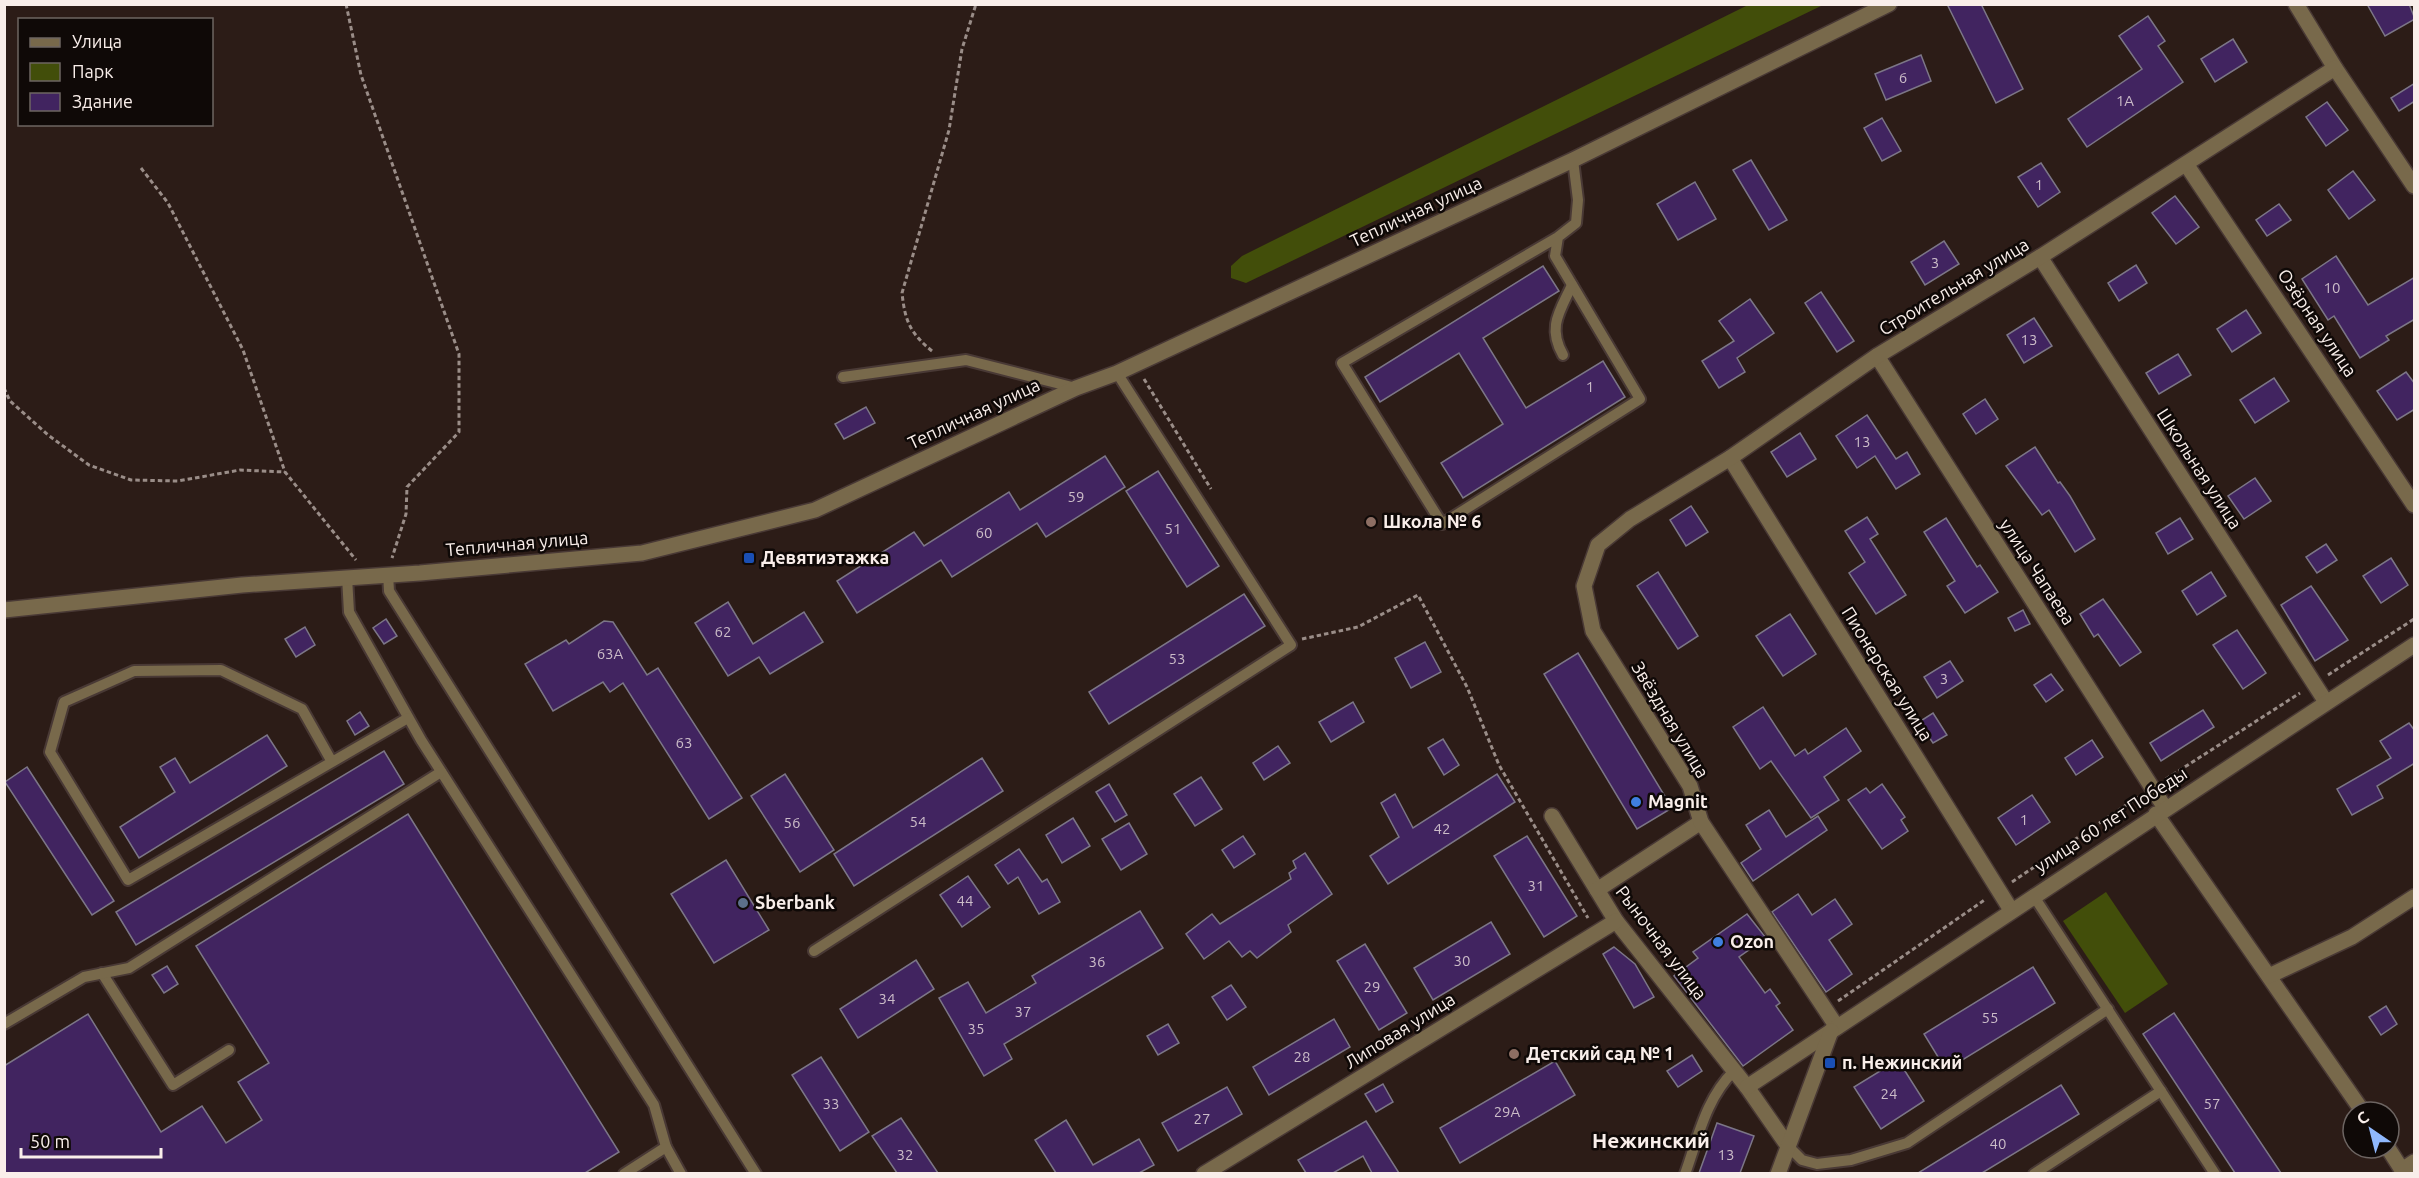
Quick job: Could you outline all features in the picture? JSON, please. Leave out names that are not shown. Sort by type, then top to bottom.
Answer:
[{"type":"street","name":"Тепличная улица","points":[[4,610],[242,585],[642,553],[815,510],[1076,388],[1117,374],[1573,160],[1889,4]]},
{"type":"street","points":[[2296,4],[2335,68],[2415,186]]},
{"type":"street","name":"Строительная улица","points":[[1598,545],[1630,519],[1730,458],[1877,356],[2040,257],[2335,68]]},
{"type":"street","name":"Озёрная улица","points":[[2186,164],[2415,505]]},
{"type":"street","name":"Школьная улица","points":[[2040,257],[2326,702]]},
{"type":"street","name":"улица Чапаева","points":[[1877,356],[2152,788],[2161,811],[2269,976],[2355,1100]]},
{"type":"street","name":"Пионерская улица","points":[[1730,458],[2011,910]]},
{"type":"street","name":"Звёздная улица","points":[[1598,545],[1584,586],[1593,631],[1690,786],[1701,822],[1825,1010],[1834,1029]]},
{"type":"street","name":"улица 60 лет Победы","points":[[1747,1087],[2033,895],[2415,645]]},
{"type":"street","name":"Рыночная улица","points":[[1552,816],[1616,921],[1747,1087],[1788,1146]]},
{"type":"street","points":[[1597,890],[1701,822]]},
{"type":"street","points":[[2269,976],[2352,937],[2415,897]]},
{"type":"street","name":"Липовая улица","points":[[1204,1173],[1616,921]]},
{"type":"street","points":[[1778,1173],[1834,1029]]},
{"type":"lane","points":[[1558,237],[1555,256],[1640,399],[1442,524],[1341,363],[1558,237],[1576,223],[1578,200],[1573,160]]},
{"type":"lane","points":[[1563,355],[1554,339],[1555,322],[1572,285]]},
{"type":"lane","points":[[843,377],[966,360],[1076,388]]},
{"type":"lane","points":[[814,951],[1292,645],[1117,374]]},
{"type":"lane","points":[[388,574],[389,591],[756,1173]]},
{"type":"lane","points":[[347,577],[349,612],[408,718],[654,1105],[666,1147],[681,1173]]},
{"type":"lane","points":[[332,762],[303,709],[221,670],[134,671],[63,702],[50,752],[128,880],[332,762],[408,718]]},
{"type":"lane","points":[[4,1024],[84,977],[129,968],[441,772]]},
{"type":"lane","points":[[2033,895],[2215,1173]]},
{"type":"lane","points":[[102,973],[173,1085],[229,1050]]},
{"type":"lane","points":[[1788,1146],[1802,1160],[1817,1164],[1851,1160],[1907,1143],[2108,1010]]},
{"type":"lane","points":[[1685,1173],[1709,1105],[1719,1085],[1734,1071]]},
{"type":"lane","points":[[2034,1173],[2161,1091]]},
{"type":"lane","points":[[624,1173],[666,1147]]},
{"type":"path","points":[[346,4],[361,75],[459,354],[459,432],[406,487],[406,514],[388,574]]},
{"type":"path","points":[[951,362],[917,338],[905,318],[902,293],[949,130],[962,49],[976,4]]},
{"type":"path","points":[[141,168],[168,202],[243,350],[285,472],[368,576]]},
{"type":"path","points":[[4,388],[10,401],[48,435],[89,465],[131,480],[178,481],[240,471],[285,472]]},
{"type":"path","points":[[4,402],[10,401]]},
{"type":"path","points":[[1302,639],[1358,627],[1418,595],[1467,687],[1499,765],[1597,933]]},
{"type":"path","points":[[1825,1010],[2152,788],[2415,619]]},
{"type":"green space","points":[[1748,5],[1823,5],[1246,283],[1231,278],[1231,266],[1242,256]]},
{"type":"green space","points":[[2106,892],[2168,984],[2125,1013],[2063,921]]},
{"type":"building","points":[[1947,4],[1981,4],[2023,89],[1996,103]]},
{"type":"building","points":[[2367,4],[2409,4],[2415,19],[2385,36]]},
{"type":"building","points":[[2148,16],[2165,41],[2158,46],[2183,82],[2087,147],[2068,119],[2142,69],[2119,36]]},
{"type":"building","points":[[2233,39],[2247,62],[2215,82],[2201,59]]},
{"type":"building","points":[[1921,55],[1931,81],[1886,100],[1875,74]]},
{"type":"building","points":[[2415,83],[2415,101],[2399,111],[2391,98]]},
{"type":"building","points":[[2327,102],[2348,130],[2326,146],[2306,117]]},
{"type":"building","points":[[1882,118],[1901,151],[1882,161],[1864,128]]},
{"type":"building","points":[[1751,160],[1787,220],[1769,230],[1733,170]]},
{"type":"building","points":[[2041,163],[2060,192],[2038,207],[2018,177]]},
{"type":"building","points":[[2353,171],[2375,200],[2349,219],[2328,190]]},
{"type":"building","points":[[1695,182],[1716,219],[1678,240],[1657,204]]},
{"type":"building","points":[[2175,196],[2199,227],[2176,244],[2152,213]]},
{"type":"building","points":[[2279,204],[2291,220],[2267,236],[2256,220]]},
{"type":"building","points":[[1944,241],[1959,264],[1925,285],[1911,262]]},
{"type":"building","points":[[2336,256],[2368,305],[2415,277],[2415,319],[2386,336],[2389,340],[2360,358],[2334,316],[2328,320],[2302,279]]},
{"type":"building","points":[[2136,265],[2147,283],[2119,301],[2108,283]]},
{"type":"building","points":[[1543,266],[1559,291],[1483,338],[1526,408],[1603,361],[1625,397],[1463,498],[1441,463],[1503,424],[1459,353],[1380,402],[1365,377]]},
{"type":"building","points":[[1821,292],[1854,341],[1837,352],[1805,303]]},
{"type":"building","points":[[1750,299],[1774,333],[1737,358],[1745,372],[1719,388],[1702,361],[1734,341],[1719,321]]},
{"type":"building","points":[[2246,310],[2261,333],[2232,352],[2217,329]]},
{"type":"building","points":[[2034,318],[2052,346],[2024,363],[2007,335]]},
{"type":"building","points":[[2178,354],[2191,375],[2159,394],[2146,373]]},
{"type":"building","points":[[2406,372],[2415,384],[2415,409],[2397,420],[2377,391]]},
{"type":"building","points":[[2274,378],[2289,401],[2255,423],[2240,400]]},
{"type":"building","points":[[1985,399],[1998,419],[1976,434],[1963,414]]},
{"type":"building","points":[[866,407],[875,423],[844,439],[835,424]]},
{"type":"building","points":[[1867,415],[1896,459],[1907,452],[1920,474],[1896,489],[1875,456],[1857,468],[1836,436]]},
{"type":"building","points":[[1800,433],[1816,459],[1787,477],[1771,452]]},
{"type":"building","points":[[2035,447],[2058,483],[2060,482],[2070,496],[2095,539],[2075,552],[2049,510],[2042,515],[2006,466]]},
{"type":"building","points":[[1105,456],[1125,487],[1046,537],[1037,523],[952,577],[941,560],[857,613],[837,581],[914,532],[924,546],[1009,492],[1020,510]]},
{"type":"building","points":[[1158,471],[1219,566],[1187,587],[1126,491]]},
{"type":"building","points":[[2255,478],[2271,501],[2244,519],[2228,496]]},
{"type":"building","points":[[1691,506],[1708,532],[1686,546],[1670,520]]},
{"type":"building","points":[[1867,517],[1878,534],[1870,539],[1906,595],[1876,614],[1849,573],[1865,562],[1845,531]]},
{"type":"building","points":[[1946,518],[1977,567],[1980,565],[1998,592],[1965,613],[1947,586],[1955,581],[1924,532]]},
{"type":"building","points":[[2180,518],[2193,539],[2168,554],[2156,533]]},
{"type":"building","points":[[2326,544],[2337,560],[2317,573],[2306,557]]},
{"type":"building","points":[[2391,558],[2408,585],[2381,603],[2363,576]]},
{"type":"building","points":[[1658,572],[1698,636],[1678,649],[1637,586]]},
{"type":"building","points":[[2211,572],[2226,596],[2197,615],[2182,591]]},
{"type":"building","points":[[2311,586],[2348,640],[2315,661],[2281,605]]},
{"type":"building","points":[[1244,594],[1265,626],[1109,724],[1089,692]]},
{"type":"building","points":[[2103,599],[2141,652],[2120,666],[2098,634],[2094,637],[2080,614]]},
{"type":"building","points":[[728,602],[753,644],[804,612],[823,642],[770,674],[759,657],[728,676],[695,623]]},
{"type":"building","points":[[2023,610],[2030,624],[2015,631],[2008,618]]},
{"type":"building","points":[[1790,614],[1816,654],[1783,676],[1756,636]]},
{"type":"building","points":[[386,619],[397,636],[384,644],[373,628]]},
{"type":"building","points":[[604,621],[613,622],[647,675],[658,668],[742,798],[709,819],[623,683],[610,692],[603,682],[553,711],[525,664],[566,640],[569,644]]},
{"type":"building","points":[[305,627],[315,645],[296,657],[285,639]]},
{"type":"building","points":[[2237,630],[2266,673],[2243,689],[2213,645]]},
{"type":"building","points":[[1425,642],[1441,672],[1411,688],[1395,658]]},
{"type":"building","points":[[1578,653],[1672,808],[1637,829],[1544,674]]},
{"type":"building","points":[[1950,661],[1963,681],[1937,698],[1924,677]]},
{"type":"building","points":[[2051,674],[2063,690],[2046,702],[2034,685]]},
{"type":"building","points":[[1353,702],[1364,722],[1331,742],[1319,722]]},
{"type":"building","points":[[1763,707],[1795,756],[1805,749],[1808,754],[1846,728],[1861,751],[1824,777],[1839,800],[1811,818],[1771,761],[1760,769],[1733,727]]},
{"type":"building","points":[[2203,710],[2214,727],[2161,761],[2150,743]]},
{"type":"building","points":[[360,712],[369,726],[355,735],[347,721]]},
{"type":"building","points":[[1933,713],[1947,735],[1933,743],[1919,722]]},
{"type":"building","points":[[2409,723],[2415,731],[2415,763],[2377,786],[2383,798],[2352,815],[2337,789],[2391,758],[2380,741]]},
{"type":"building","points":[[267,735],[287,766],[139,858],[120,827],[175,792],[160,767],[175,758],[190,783]]},
{"type":"building","points":[[1443,739],[1459,765],[1444,775],[1428,748]]},
{"type":"building","points":[[2092,740],[2103,757],[2076,775],[2065,758]]},
{"type":"building","points":[[1278,746],[1290,763],[1264,780],[1253,763]]},
{"type":"building","points":[[384,751],[404,784],[136,945],[116,912]]},
{"type":"building","points":[[982,758],[1003,791],[854,886],[834,854]]},
{"type":"building","points":[[27,767],[114,901],[92,915],[5,782]]},
{"type":"building","points":[[785,774],[834,850],[800,872],[751,796]]},
{"type":"building","points":[[1497,774],[1515,802],[1388,884],[1370,856],[1399,837],[1381,803],[1395,794],[1413,828]]},
{"type":"building","points":[[1201,777],[1222,809],[1195,826],[1174,794]]},
{"type":"building","points":[[1109,784],[1127,815],[1115,822],[1096,792]]},
{"type":"building","points":[[1882,784],[1905,817],[1901,820],[1908,831],[1882,849],[1848,800],[1866,788],[1870,793]]},
{"type":"building","points":[[2032,795],[2050,822],[2016,845],[1998,818]]},
{"type":"building","points":[[1769,810],[1786,837],[1818,816],[1827,830],[1753,881],[1741,863],[1761,849],[1746,825]]},
{"type":"building","points":[[408,814],[619,1152],[585,1173],[4,1173],[4,1066],[88,1014],[161,1132],[202,1106],[226,1143],[262,1120],[238,1082],[269,1063],[196,946]]},
{"type":"building","points":[[1073,818],[1090,846],[1062,863],[1046,835]]},
{"type":"building","points":[[1129,823],[1147,854],[1121,870],[1102,839]]},
{"type":"building","points":[[1243,836],[1255,854],[1234,868],[1222,850]]},
{"type":"building","points":[[1527,836],[1577,916],[1544,937],[1494,856]]},
{"type":"building","points":[[1019,849],[1042,882],[1047,879],[1060,902],[1039,914],[1018,877],[1008,884],[995,865]]},
{"type":"building","points":[[1305,853],[1332,894],[1288,925],[1291,932],[1257,958],[1250,951],[1242,957],[1229,941],[1204,959],[1186,934],[1212,914],[1220,924],[1291,879],[1289,873],[1296,868],[1293,861]]},
{"type":"building","points":[[726,860],[769,930],[714,963],[671,894]]},
{"type":"building","points":[[968,876],[990,907],[962,927],[940,895]]},
{"type":"building","points":[[1798,894],[1812,915],[1835,899],[1852,924],[1829,940],[1852,974],[1826,992],[1772,912]]},
{"type":"building","points":[[1140,911],[1163,948],[1004,1044],[1012,1059],[984,1076],[939,998],[968,982],[986,1013],[1036,983],[1032,976]]},
{"type":"building","points":[[1747,914],[1766,938],[1739,957],[1765,993],[1770,989],[1780,1003],[1776,1006],[1793,1030],[1743,1066],[1674,976],[1698,958],[1693,952]]},
{"type":"building","points":[[1491,922],[1510,954],[1433,1000],[1414,968]]},
{"type":"building","points":[[1365,944],[1407,1013],[1379,1030],[1337,961]]},
{"type":"building","points":[[1614,947],[1635,964],[1654,997],[1634,1008],[1603,954]]},
{"type":"building","points":[[916,960],[934,989],[858,1038],[840,1009]]},
{"type":"building","points":[[167,966],[178,984],[164,993],[152,975]]},
{"type":"building","points":[[2033,967],[2055,1003],[1946,1070],[1924,1034]]},
{"type":"building","points":[[1231,985],[1246,1007],[1227,1020],[1212,997]]},
{"type":"building","points":[[2386,1006],[2397,1024],[2381,1035],[2369,1017]]},
{"type":"building","points":[[2174,1013],[2281,1173],[2235,1173],[2143,1034]]},
{"type":"building","points":[[1334,1019],[1350,1047],[1269,1095],[1253,1067]]},
{"type":"building","points":[[1168,1024],[1179,1043],[1158,1055],[1147,1036]]},
{"type":"building","points":[[1692,1055],[1702,1071],[1678,1087],[1667,1071]]},
{"type":"building","points":[[821,1057],[869,1132],[840,1151],[792,1075]]},
{"type":"building","points":[[1898,1060],[1924,1101],[1881,1129],[1854,1087]]},
{"type":"building","points":[[1555,1061],[1575,1095],[1460,1163],[1440,1128]]},
{"type":"building","points":[[1383,1084],[1393,1102],[1376,1112],[1365,1094]]},
{"type":"building","points":[[2061,1085],[2079,1114],[1982,1173],[1918,1173]]},
{"type":"building","points":[[1227,1087],[1242,1114],[1178,1151],[1162,1123]]},
{"type":"building","points":[[901,1118],[938,1173],[897,1173],[872,1136]]},
{"type":"building","points":[[1066,1120],[1093,1165],[1139,1139],[1154,1165],[1139,1173],[1056,1173],[1035,1140]]},
{"type":"building","points":[[1366,1121],[1399,1173],[1372,1173],[1363,1156],[1333,1173],[1306,1173],[1298,1160]]},
{"type":"building","points":[[1717,1123],[1754,1136],[1740,1173],[1699,1173]]},
{"type":"place","name":"Школа № 6","points":[[1371,522]]},
{"type":"place","name":"Девятиэтажка","points":[[749,558]]},
{"type":"place","name":"Magnit","points":[[1636,802]]},
{"type":"place","name":"Sberbank","points":[[743,903]]},
{"type":"place","name":"Ozon","points":[[1718,942]]},
{"type":"place","name":"Детский сад № 1","points":[[1514,1054]]},
{"type":"place","name":"п. Нежинский","points":[[1830,1063]]},
{"type":"district","name":"Нежинский","points":[[1651,1141]]}]
